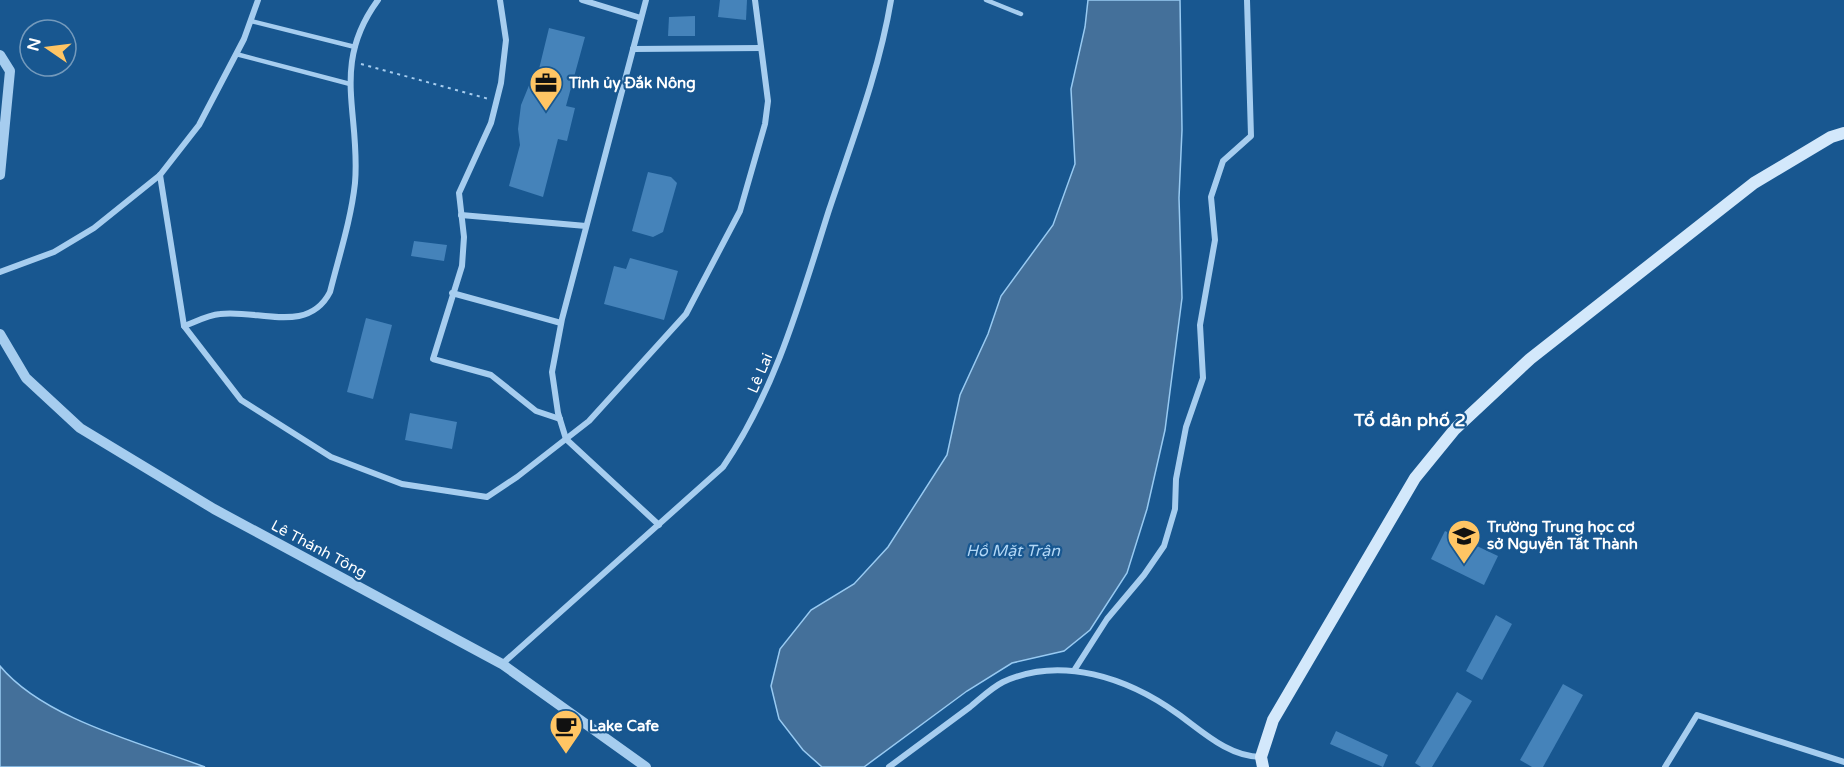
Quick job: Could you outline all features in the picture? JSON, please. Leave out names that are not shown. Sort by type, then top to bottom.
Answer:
[{"type":"main road","points":[[1262,762],[1273,720],[1409,488],[1455,429],[1530,359],[1754,183],[1831,137],[1844,133]]},
{"type":"street","points":[[0,272],[54,252],[94,228],[160,175],[199,125],[236,54],[258,0]]},
{"type":"street","points":[[184,326],[219,314],[301,316],[320,309],[325,301],[333,280],[355,186],[350,84],[352,62],[364,20],[378,0]]},
{"type":"street","points":[[500,0],[506,40],[498,101],[491,123],[459,193],[464,237],[462,266],[452,292],[433,359],[491,375],[536,411],[560,419]]},
{"type":"street","points":[[582,0],[641,18]]},
{"type":"street","points":[[646,0],[561,323],[552,372],[566,439],[659,525]]},
{"type":"street","points":[[160,175],[184,326],[241,400],[332,457],[402,484],[487,497],[518,477],[589,420],[686,314],[733,227],[765,124],[768,101],[755,0]]},
{"type":"street","name":"Lê Lai","points":[[501,664],[723,467],[746,434],[775,370],[883,49],[891,0]]},
{"type":"street","points":[[1075,669],[1107,618],[1144,575],[1164,546],[1175,509],[1176,479],[1186,427],[1203,378],[1200,326],[1215,240],[1211,197],[1223,160],[1251,136],[1246,0]]},
{"type":"street","points":[[633,49],[761,48]]},
{"type":"street","points":[[0,55],[10,71],[0,176]]},
{"type":"street","points":[[461,215],[586,226]]},
{"type":"street","points":[[452,292],[561,323]]},
{"type":"street","name":"Lê Thánh Tông","points":[[0,334],[26,378],[80,428],[213,509],[501,664],[646,767]]},
{"type":"street","points":[[889,767],[1002,682],[1048,668],[1075,669],[1127,686],[1163,704],[1215,742],[1262,762]]},
{"type":"street","points":[[1665,767],[1697,715],[1844,762]]},
{"type":"lane","points":[[986,0],[1021,14]]},
{"type":"lane","points":[[251,21],[355,47]]},
{"type":"lane","points":[[236,54],[350,84]]},
{"type":"path","points":[[352,62],[498,101]]},
{"type":"water","name":"Hồ Mặt Trận","points":[[1088,0],[1180,0],[1182,130],[1179,198],[1182,298],[1165,430],[1147,509],[1127,573],[1090,630],[1064,651],[1012,663],[967,691],[864,767],[822,767],[803,750],[779,719],[771,686],[780,649],[811,610],[854,584],[888,547],[947,455],[960,395],[988,334],[1001,296],[1053,225],[1075,164],[1071,89],[1085,27]]},
{"type":"water","points":[[0,666],[19,685],[67,715],[205,767],[0,767]]},
{"type":"building","points":[[720,0],[747,0],[746,20],[718,17]]},
{"type":"building","points":[[695,16],[695,36],[668,36],[669,17]]},
{"type":"building","name":"Tỉnh ủy Đắk Nông","points":[[549,28],[585,37],[566,106],[575,108],[567,141],[558,139],[543,197],[509,186],[520,145],[518,129],[521,105],[539,69]]},
{"type":"building","points":[[648,172],[671,177],[677,183],[663,232],[653,237],[632,231]]},
{"type":"building","points":[[414,241],[447,245],[444,261],[411,256]]},
{"type":"building","points":[[630,258],[678,271],[664,320],[604,304],[614,266],[626,269]]},
{"type":"building","points":[[366,318],[392,325],[373,399],[347,392]]},
{"type":"building","points":[[410,413],[457,422],[452,449],[405,440]]},
{"type":"building","points":[[1445,531],[1498,556],[1484,585],[1431,559]]},
{"type":"building","points":[[1496,615],[1512,624],[1482,680],[1466,671]]},
{"type":"building","points":[[1563,684],[1583,695],[1543,767],[1532,767],[1520,760]]},
{"type":"building","points":[[1457,692],[1472,701],[1432,767],[1421,767],[1415,763]]},
{"type":"building","points":[[1336,731],[1388,755],[1383,767],[1330,744]]},
{"type":"place","name":"Tỉnh ủy Đắk Nông","points":[[546,112]]},
{"type":"place","name":"Trường Trung học cơ sở Nguyễn Tất Thành","points":[[1464,565]]},
{"type":"place","name":"Lake Cafe","points":[[566,755]]},
{"type":"district","name":"Tổ dân phố 2","points":[[1410,420]]}]
